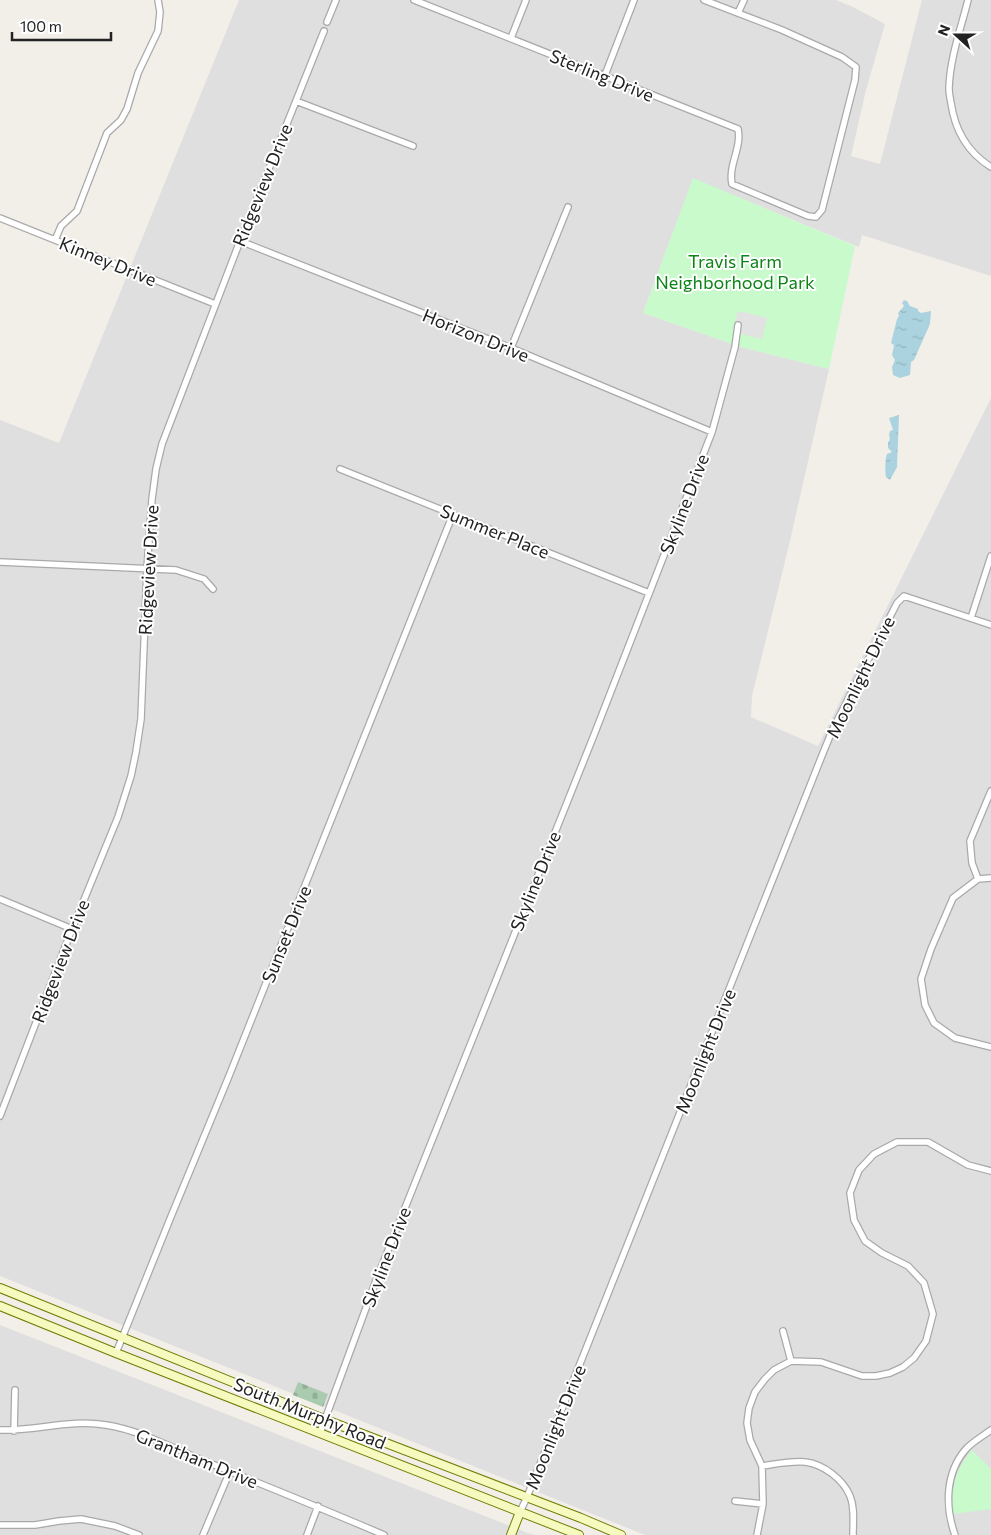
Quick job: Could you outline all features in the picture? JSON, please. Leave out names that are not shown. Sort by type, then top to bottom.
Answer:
[{"type":"main road","name":"South Murphy Road","points":[[0,1288],[326,1420],[621,1535]]},
{"type":"main road","name":"South Murphy Road","points":[[0,1306],[580,1535]]},
{"type":"main road","points":[[510,1535],[520,1512]]},
{"type":"street","points":[[55,240],[60,226],[77,211],[106,133],[121,120],[127,109],[138,73],[154,43],[158,31],[160,12],[158,0]]},
{"type":"street","points":[[327,22],[336,0]]},
{"type":"street","name":"Sterling Drive","points":[[415,0],[738,129],[740,137],[730,175],[732,184],[808,216],[816,217],[822,210],[855,80],[856,67],[842,57],[782,30],[738,14]]},
{"type":"street","points":[[511,38],[526,0]]},
{"type":"street","points":[[605,75],[634,0]]},
{"type":"street","points":[[704,0],[738,14],[744,0]]},
{"type":"street","points":[[968,0],[953,58],[949,89],[953,116],[962,140],[980,160],[991,167]]},
{"type":"street","name":"Ridgeview Drive","points":[[0,1116],[3,1101],[118,817],[131,776],[140,719],[152,500],[160,450],[215,304],[324,31]]},
{"type":"street","points":[[296,101],[413,146]]},
{"type":"street","points":[[511,348],[568,207]]},
{"type":"street","name":"Kinney Drive","points":[[0,218],[215,304]]},
{"type":"street","name":"Horizon Drive","points":[[240,241],[511,348],[712,432]]},
{"type":"street","name":"Skyline Drive","points":[[320,1433],[377,1278],[712,432],[736,347],[738,325]]},
{"type":"street","name":"Summer Place","points":[[340,470],[649,593]]},
{"type":"street","name":"Sunset Drive","points":[[116,1353],[233,1067],[453,514]]},
{"type":"street","points":[[991,556],[971,618],[991,625]]},
{"type":"street","points":[[0,562],[176,570],[204,579],[213,589]]},
{"type":"street","name":"Moonlight Drive","points":[[520,1512],[823,753],[874,648],[897,603],[904,596],[971,618]]},
{"type":"street","points":[[978,879],[972,862],[970,841],[991,791]]},
{"type":"street","points":[[991,878],[978,879],[954,898],[931,949],[921,978],[925,1005],[934,1023],[955,1038],[991,1047]]},
{"type":"street","points":[[0,899],[72,929]]},
{"type":"street","points":[[757,1535],[763,1504],[762,1466],[750,1440],[747,1423],[749,1408],[755,1392],[765,1379],[774,1370],[791,1361],[822,1362],[862,1376],[890,1373],[903,1367],[914,1358],[926,1341],[933,1314],[924,1283],[908,1266],[882,1253],[865,1241],[854,1220],[850,1193],[859,1170],[874,1154],[897,1142],[928,1142],[968,1165],[991,1171]]},
{"type":"street","points":[[783,1331],[791,1361]]},
{"type":"street","points":[[14,1431],[16,1390]]},
{"type":"street","name":"Grantham Drive","points":[[0,1430],[14,1431],[67,1423],[106,1425],[126,1429],[318,1506],[384,1535]]},
{"type":"street","points":[[955,1535],[948,1505],[948,1488],[956,1465],[966,1449],[991,1430]]},
{"type":"street","points":[[762,1466],[788,1462],[805,1462],[818,1465],[832,1474],[850,1496],[853,1513],[853,1535]]},
{"type":"street","points":[[203,1535],[230,1470]]},
{"type":"street","points":[[735,1501],[763,1504]]},
{"type":"street","points":[[307,1535],[318,1506]]},
{"type":"street","points":[[0,1525],[34,1525],[81,1519],[115,1526],[139,1535]]},
{"type":"shaded area","points":[[239,0],[836,0],[885,24],[866,90],[851,156],[880,164],[922,0],[991,0],[991,276],[862,235],[859,247],[693,179],[643,313],[741,347],[829,369],[752,696],[751,717],[818,746],[991,398],[991,1535],[645,1535],[0,1276],[0,420],[59,443]]},
{"type":"shaded area","points":[[738,311],[767,318],[762,339],[733,332]]},
{"type":"shaded area","points":[[0,1325],[528,1533],[535,1535],[0,1535]]},
{"type":"green space","name":"Travis Farm Neighborhood Park","points":[[693,178],[855,246],[829,369],[741,347],[643,313]]},
{"type":"green space","points":[[298,1382],[328,1394],[323,1407],[293,1395]]},
{"type":"green space","points":[[972,1450],[991,1469],[991,1509],[953,1514],[952,1497],[955,1480],[961,1465]]},
{"type":"water","points":[[904,300],[921,313],[931,311],[930,324],[914,360],[911,362],[910,375],[900,378],[893,375],[892,367],[895,360],[892,355],[894,345],[891,343],[899,316],[898,313],[904,306],[902,303]]},
{"type":"water","points":[[899,415],[897,467],[890,480],[886,477],[885,469],[887,454],[892,452],[888,448],[890,431],[893,430],[889,418]]}]
